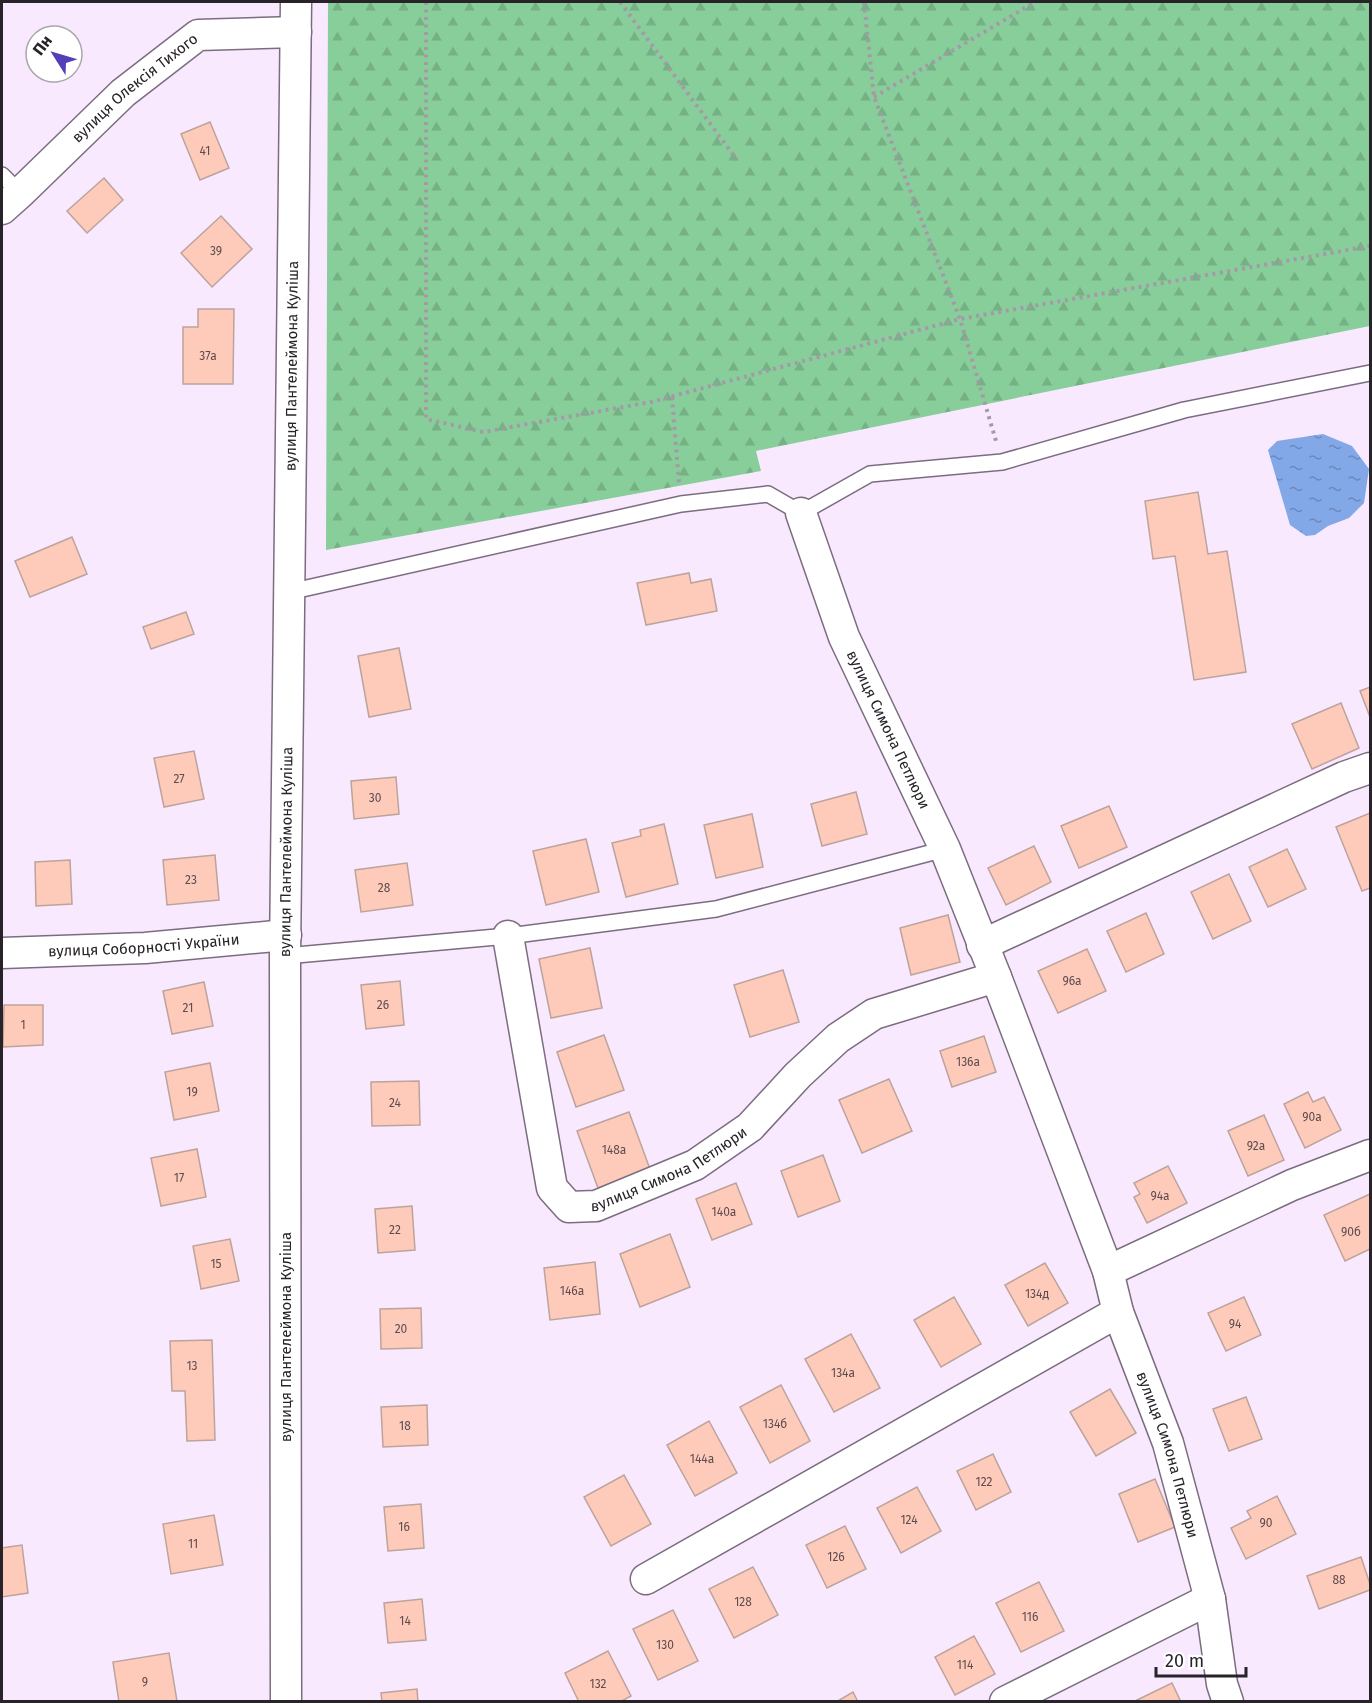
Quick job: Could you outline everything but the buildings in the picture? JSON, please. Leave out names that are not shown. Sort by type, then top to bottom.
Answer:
[{"type":"street","name":"вулиця Пантелеймона Куліша","points":[[286,1701],[285,946],[296,2]]},
{"type":"street","name":"вулиця Олексія Тихого","points":[[8,192],[123,93],[198,36],[296,32]]},
{"type":"street","name":"вулиця Симона Петлюри","points":[[801,513],[844,637],[945,849],[1108,1271],[1118,1312],[1168,1443],[1210,1599],[1222,1684],[1228,1701]]},
{"type":"street","points":[[982,945],[1334,782],[1371,768]]},
{"type":"street","name":"вулиця Симона Петлюри","points":[[508,936],[552,1188],[569,1207],[596,1206],[695,1165],[750,1127],[798,1074],[838,1038],[874,1014],[996,977]]},
{"type":"street","name":"вулиця Соборності України","points":[[2,953],[285,946]]},
{"type":"street","points":[[1108,1271],[1292,1185],[1371,1155]]},
{"type":"street","points":[[645,1579],[1118,1312]]},
{"type":"street","points":[[1005,1701],[1210,1599]]},
{"type":"lane","points":[[289,592],[681,504],[768,494],[801,513],[870,474],[1002,462],[1184,410],[1371,373]]},
{"type":"lane","points":[[285,946],[508,936],[716,909],[945,849]]},
{"type":"path","points":[[426,2],[426,419],[483,432],[651,402],[960,319],[1371,246]]},
{"type":"path","points":[[620,2],[737,160]]},
{"type":"path","points":[[864,2],[874,97],[960,319],[1002,462]]},
{"type":"path","points":[[874,97],[1035,2]]},
{"type":"path","points":[[672,397],[681,504]]},
{"type":"green space","points":[[328,2],[1370,2],[1370,326],[756,451],[761,471],[326,550]]},
{"type":"water","points":[[1323,434],[1352,446],[1369,469],[1364,503],[1349,518],[1328,526],[1315,535],[1306,536],[1290,525],[1268,450],[1277,441]]}]
